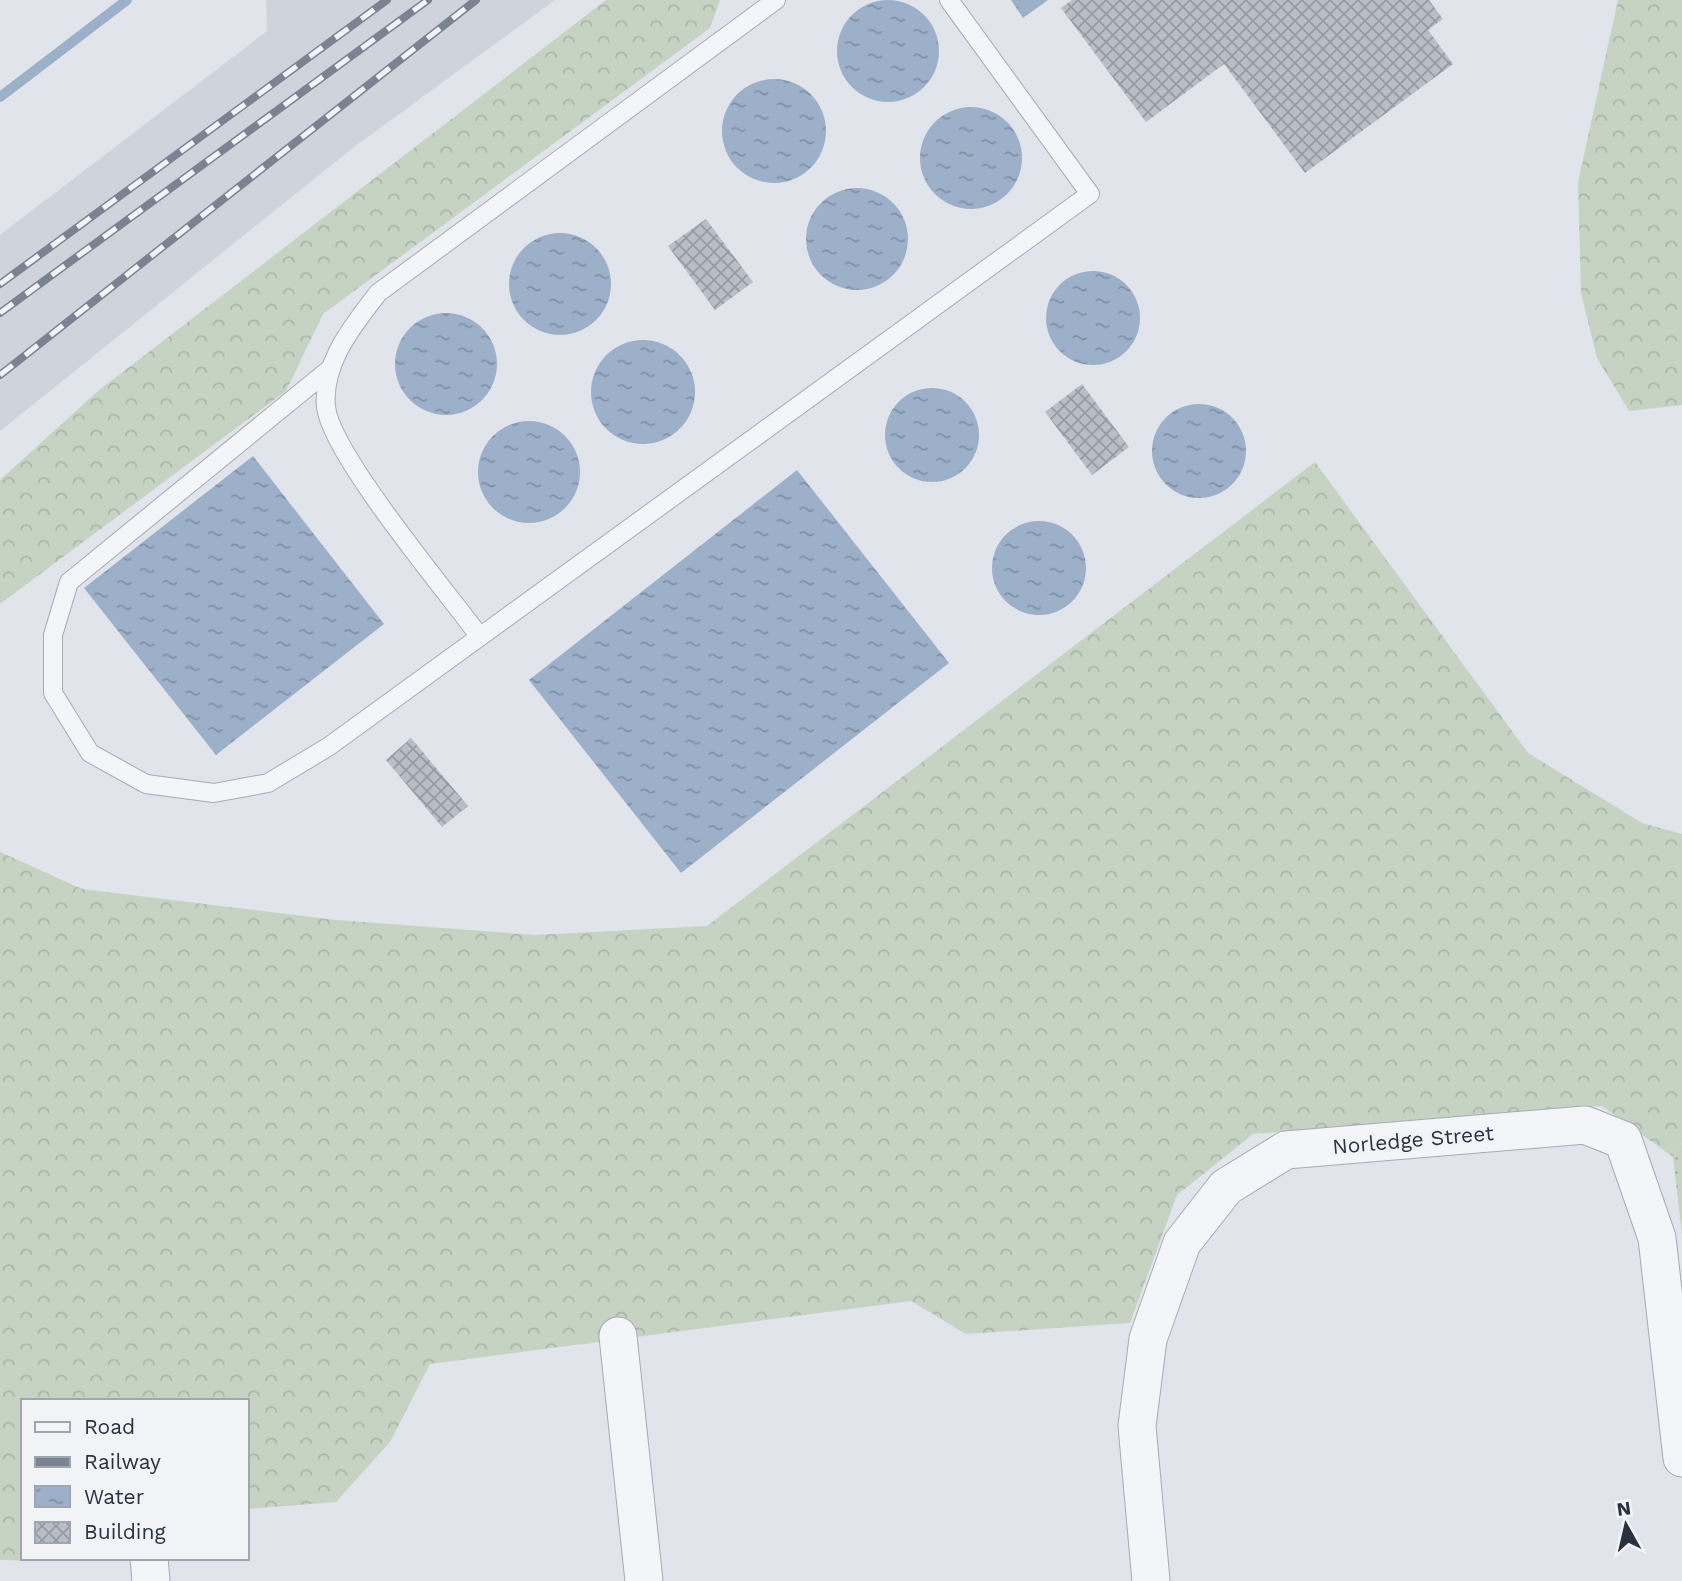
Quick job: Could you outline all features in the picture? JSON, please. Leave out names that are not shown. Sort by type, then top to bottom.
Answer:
[{"type":"street","name":"Norledge Street","points":[[1151,1581],[1137,1426],[1148,1339],[1182,1243],[1226,1187],[1286,1150],[1585,1125],[1623,1140],[1657,1238],[1682,1458]]},
{"type":"street","points":[[618,1335],[644,1581]]},
{"type":"street","points":[[149,1560],[151,1581]]},
{"type":"lane","points":[[481,637],[361,477],[332,429],[326,406],[331,368],[346,335],[379,293],[776,0]]},
{"type":"lane","points":[[331,368],[69,582],[53,635],[53,693],[90,752],[146,784],[214,793],[268,783],[328,747],[1090,194],[949,0]]},
{"type":"shaded area","points":[[266,0],[555,0],[354,147],[0,431],[0,235],[267,31]]},
{"type":"green space","points":[[606,0],[720,0],[710,28],[323,314],[286,391],[0,604],[0,480],[98,391]]},
{"type":"green space","points":[[1618,0],[1682,0],[1682,405],[1629,411],[1597,358],[1581,293],[1578,182]]},
{"type":"green space","points":[[1315,462],[1528,753],[1642,823],[1682,834],[1682,1143],[1673,1157],[1602,1106],[1253,1134],[1177,1195],[1130,1323],[966,1334],[911,1301],[430,1364],[390,1442],[336,1502],[248,1509],[248,1399],[21,1399],[21,1560],[70,1560],[68,1561],[0,1560],[0,852],[82,889],[336,920],[535,935],[707,926]]},
{"type":"green space","points":[[1682,1143],[1682,1235],[1673,1157]]},
{"type":"water","points":[[888,0],[908,3],[931,22],[936,31],[939,51],[936,71],[917,94],[908,99],[888,102],[868,99],[845,80],[840,71],[837,51],[840,31],[859,8],[868,3]]},
{"type":"water","points":[[1011,0],[1048,0],[1023,18]]},
{"type":"water","points":[[774,79],[794,83],[817,102],[822,111],[826,131],[822,151],[803,174],[794,179],[774,183],[754,179],[731,160],[726,151],[722,131],[726,111],[745,88],[754,83]]},
{"type":"water","points":[[971,107],[991,110],[1014,129],[1019,138],[1022,158],[1019,178],[1000,201],[991,206],[971,209],[951,206],[928,187],[923,178],[920,158],[923,138],[942,115],[951,110]]},
{"type":"water","points":[[857,188],[877,191],[900,210],[905,219],[908,239],[905,259],[886,282],[877,287],[857,290],[837,287],[814,268],[809,259],[806,239],[809,219],[828,196],[837,191]]},
{"type":"water","points":[[560,233],[580,236],[603,255],[608,264],[611,284],[608,304],[589,327],[580,332],[560,335],[540,332],[517,313],[512,304],[509,284],[512,264],[531,241],[540,236]]},
{"type":"water","points":[[1093,271],[1111,275],[1126,285],[1136,300],[1140,318],[1136,336],[1126,351],[1111,361],[1093,365],[1075,361],[1060,351],[1050,336],[1046,318],[1050,300],[1060,285],[1075,275]]},
{"type":"water","points":[[446,313],[466,316],[489,335],[494,344],[497,364],[494,384],[475,407],[466,412],[446,415],[426,412],[403,393],[398,384],[395,364],[398,344],[417,321],[426,316]]},
{"type":"water","points":[[643,340],[663,344],[686,363],[691,372],[695,392],[691,412],[672,435],[663,440],[643,444],[623,440],[600,421],[595,412],[591,392],[595,372],[614,349],[623,344]]},
{"type":"water","points":[[932,388],[950,392],[965,402],[975,417],[979,435],[975,453],[965,468],[950,478],[932,482],[914,478],[899,468],[889,453],[885,435],[889,417],[899,402],[914,392]]},
{"type":"water","points":[[1199,404],[1217,408],[1232,418],[1242,433],[1246,451],[1242,469],[1232,484],[1217,494],[1199,498],[1181,494],[1166,484],[1156,469],[1152,451],[1156,433],[1166,418],[1181,408]]},
{"type":"water","points":[[529,421],[549,424],[572,443],[577,452],[580,472],[577,492],[558,515],[549,520],[529,523],[509,520],[486,501],[481,492],[478,472],[481,452],[500,429],[509,424]]},
{"type":"water","points":[[253,456],[384,624],[216,755],[84,588]]},
{"type":"water","points":[[797,470],[949,663],[681,873],[529,680]]},
{"type":"water","points":[[1039,521],[1057,525],[1072,535],[1082,550],[1086,568],[1082,586],[1072,601],[1057,611],[1039,615],[1021,611],[1006,601],[996,586],[992,568],[996,550],[1006,535],[1021,525]]},
{"type":"building","points":[[1072,0],[1429,0],[1443,19],[1428,30],[1453,64],[1305,173],[1224,64],[1146,122],[1061,8]]},
{"type":"building","points":[[706,219],[753,282],[715,310],[668,246]]},
{"type":"building","points":[[1082,384],[1129,447],[1092,475],[1045,412]]},
{"type":"building","points":[[411,738],[468,806],[442,827],[386,760]]},
{"type":"waterway","points":[[0,97],[127,0]]},
{"type":"railway","points":[[0,284],[387,0]]},
{"type":"railway","points":[[0,313],[428,0]]},
{"type":"railway","points":[[0,375],[476,0]]}]
